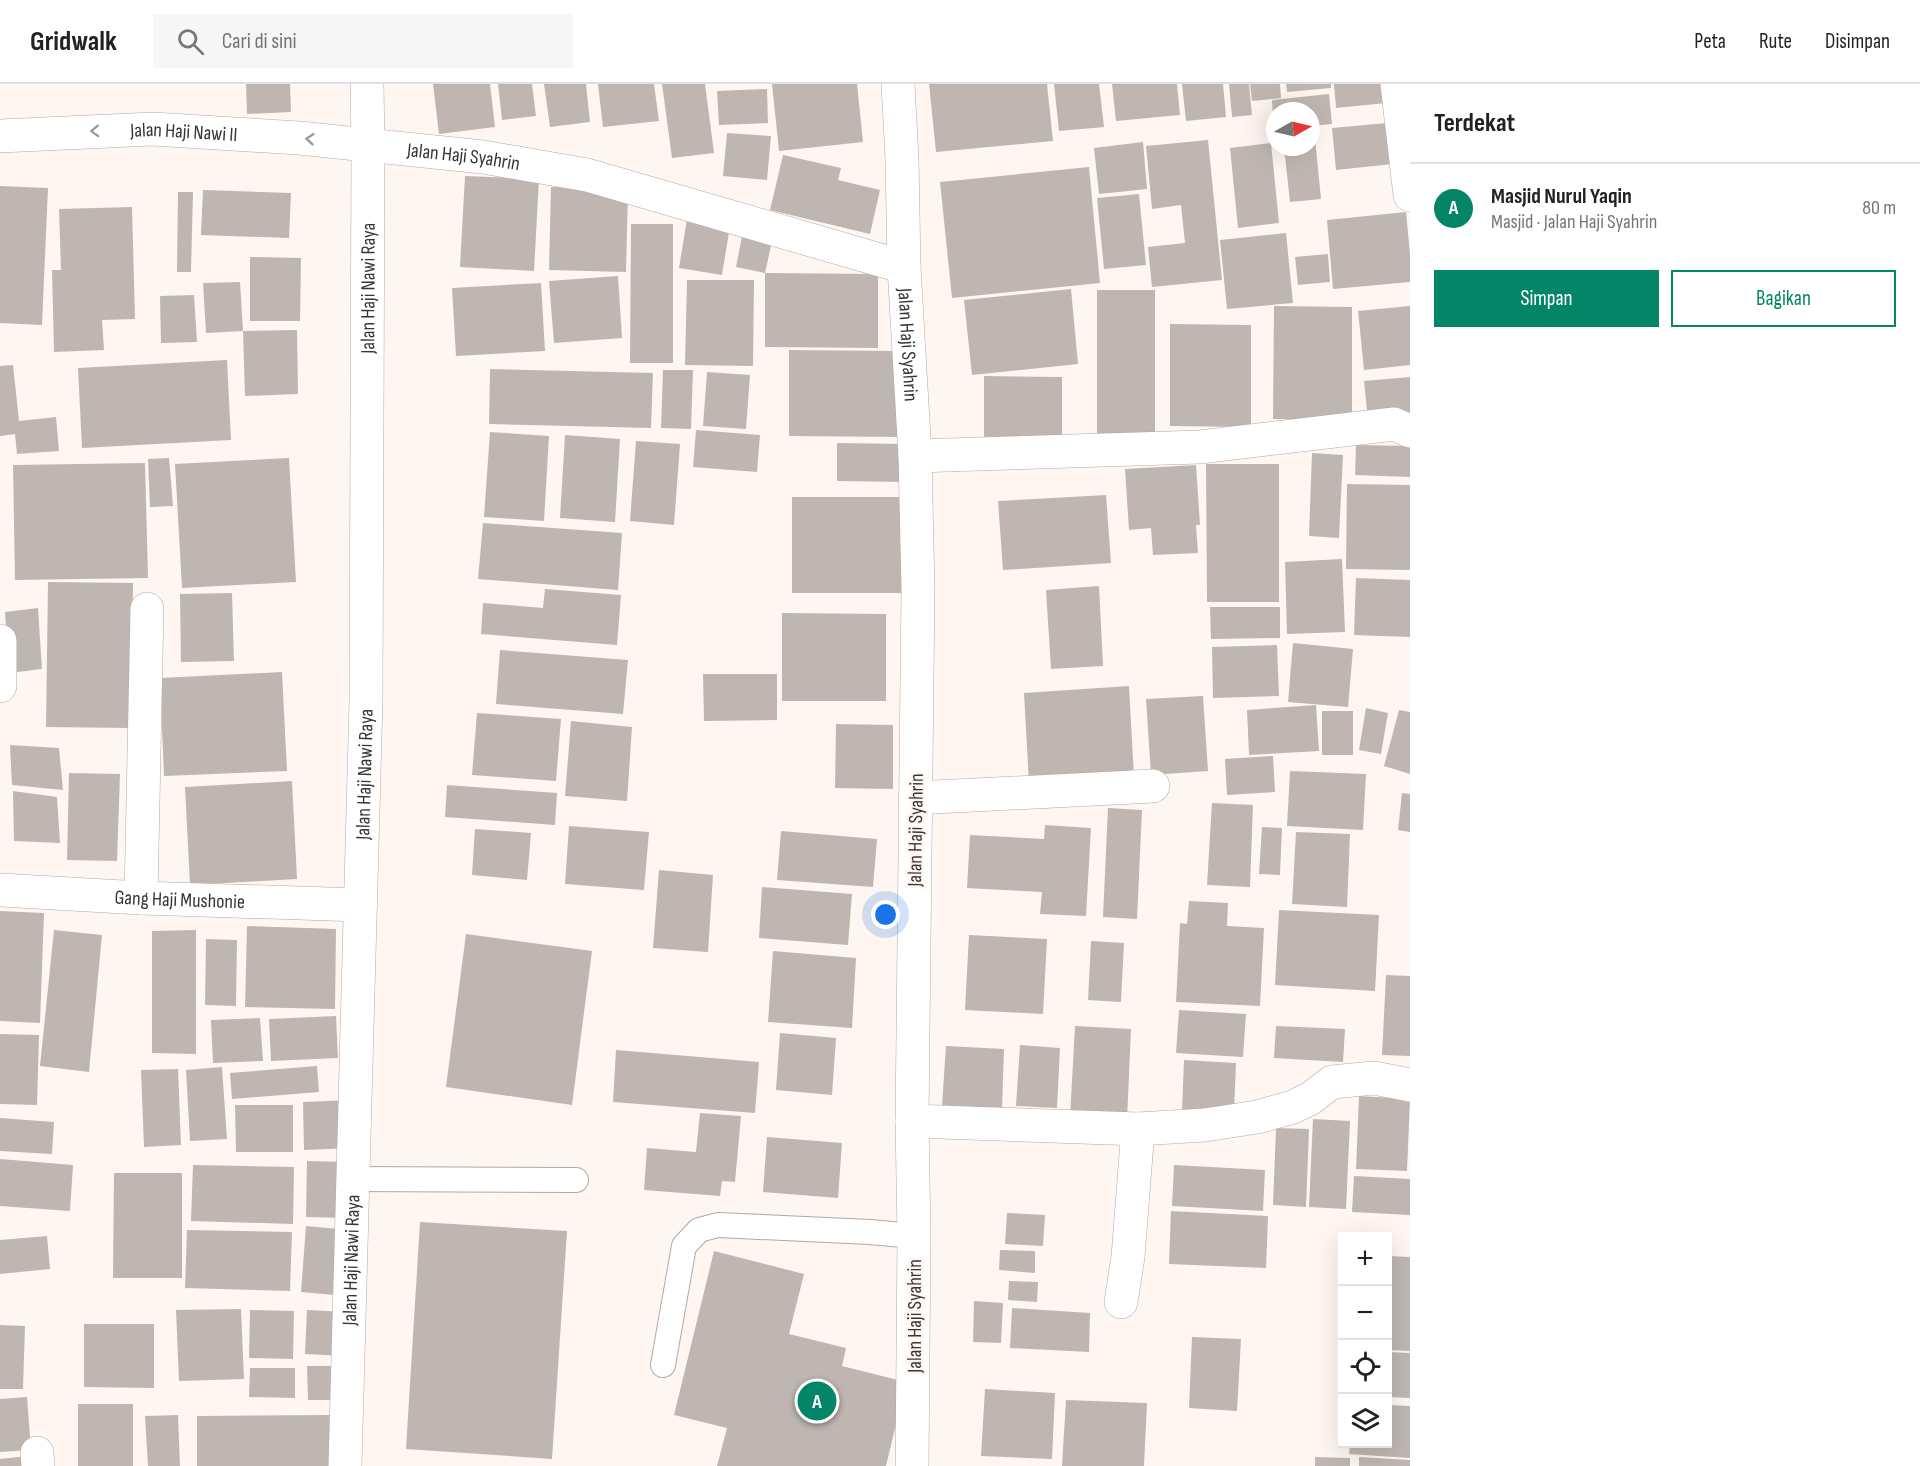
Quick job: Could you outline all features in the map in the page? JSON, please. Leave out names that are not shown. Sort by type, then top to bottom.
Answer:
[{"type":"street","name":"Jalan Haji Nawi Raya","points":[[345,1466],[366,701],[367,84]]},
{"type":"street","name":"Jalan Haji Syahrin","points":[[898,84],[904,267],[915,456],[918,589],[912,1121],[914,1236],[912,1466]]},
{"type":"street","points":[[1397,84],[1410,195]]},
{"type":"street","name":"Jalan Haji Nawi II","points":[[0,136],[153,129],[368,144]]},
{"type":"street","name":"Jalan Haji Syahrin","points":[[368,144],[483,157],[587,175],[904,267]]},
{"type":"street","points":[[915,456],[1200,447],[1394,424],[1410,431]]},
{"type":"street","points":[[141,898],[147,609]]},
{"type":"street","points":[[0,641],[0,686]]},
{"type":"street","points":[[915,798],[1153,786]]},
{"type":"street","name":"Gang Haji Mushonie","points":[[0,890],[141,898],[360,905]]},
{"type":"street","points":[[912,1121],[1138,1129],[1205,1125],[1257,1117],[1293,1107],[1311,1098],[1332,1082],[1374,1078],[1410,1085]]},
{"type":"street","points":[[1121,1302],[1128,1257],[1138,1129]]},
{"type":"lane","points":[[354,1179],[576,1180]]},
{"type":"lane","points":[[663,1365],[684,1246],[699,1230],[718,1225],[914,1236]]},
{"type":"building","points":[[246,84],[290,84],[291,112],[247,114]]},
{"type":"building","points":[[433,84],[490,84],[495,127],[439,134]]},
{"type":"building","points":[[498,84],[532,84],[536,116],[502,120]]},
{"type":"building","points":[[544,84],[586,84],[590,122],[550,127]]},
{"type":"building","points":[[598,84],[654,84],[659,121],[603,127]]},
{"type":"building","points":[[662,84],[705,84],[714,153],[672,158]]},
{"type":"building","points":[[772,84],[857,84],[863,142],[779,151]]},
{"type":"building","points":[[929,84],[1047,84],[1053,141],[936,152]]},
{"type":"building","points":[[1054,84],[1099,84],[1104,127],[1059,131]]},
{"type":"building","points":[[1112,84],[1177,84],[1180,115],[1116,121]]},
{"type":"building","points":[[1182,84],[1223,84],[1226,117],[1186,121]]},
{"type":"building","points":[[1229,84],[1249,84],[1252,115],[1232,117]]},
{"type":"building","points":[[1250,84],[1280,84],[1281,98],[1252,101]]},
{"type":"building","points":[[1286,84],[1331,84],[1331,88],[1287,92]]},
{"type":"building","points":[[1334,84],[1384,84],[1386,103],[1336,108]]},
{"type":"building","points":[[767,89],[768,123],[719,125],[717,91]]},
{"type":"building","points":[[1329,94],[1332,124],[1320,125],[1320,102],[1272,102],[1272,100]]},
{"type":"building","points":[[1398,122],[1402,163],[1336,170],[1332,128]]},
{"type":"building","points":[[727,133],[771,136],[767,180],[723,176]]},
{"type":"building","points":[[1208,140],[1222,280],[1152,287],[1148,247],[1185,243],[1181,205],[1152,209],[1146,146]]},
{"type":"building","points":[[1143,142],[1147,189],[1099,194],[1094,148]]},
{"type":"building","points":[[1266,144],[1266,156],[1272,156],[1279,223],[1238,228],[1230,148]]},
{"type":"building","points":[[783,155],[841,168],[838,180],[880,190],[870,234],[770,210]]},
{"type":"building","points":[[1285,156],[1317,156],[1321,199],[1290,202]]},
{"type":"building","points":[[1089,167],[1100,283],[952,298],[940,182]]},
{"type":"building","points":[[465,176],[539,179],[534,271],[460,267]]},
{"type":"building","points":[[0,186],[48,188],[42,325],[0,323]]},
{"type":"building","points":[[551,187],[628,190],[626,272],[549,270]]},
{"type":"building","points":[[203,190],[291,193],[289,238],[201,235]]},
{"type":"building","points":[[178,192],[193,192],[191,272],[177,272]]},
{"type":"building","points":[[1139,194],[1146,265],[1104,269],[1097,198]]},
{"type":"building","points":[[132,207],[135,319],[102,320],[104,350],[54,352],[52,270],[61,270],[59,209]]},
{"type":"building","points":[[1406,212],[1410,282],[1333,289],[1327,220]]},
{"type":"building","points":[[687,219],[730,226],[722,275],[679,268]]},
{"type":"building","points":[[631,224],[673,224],[673,363],[630,363]]},
{"type":"building","points":[[743,231],[773,237],[765,273],[736,267]]},
{"type":"building","points":[[1286,233],[1293,303],[1227,309],[1220,240]]},
{"type":"building","points":[[1328,254],[1330,282],[1298,285],[1295,257]]},
{"type":"building","points":[[250,257],[301,258],[300,321],[250,321]]},
{"type":"building","points":[[765,273],[878,274],[878,348],[765,347]]},
{"type":"building","points":[[618,276],[622,338],[554,343],[549,281]]},
{"type":"building","points":[[687,280],[754,280],[753,366],[685,365]]},
{"type":"building","points":[[240,282],[243,331],[206,333],[203,283]]},
{"type":"building","points":[[541,283],[545,351],[456,356],[452,288]]},
{"type":"building","points":[[1071,289],[1078,364],[972,375],[964,300]]},
{"type":"building","points":[[1097,290],[1155,290],[1155,447],[1097,447]]},
{"type":"building","points":[[194,295],[197,342],[161,343],[160,296]]},
{"type":"building","points":[[1274,306],[1352,307],[1352,420],[1273,419]]},
{"type":"building","points":[[1410,306],[1410,365],[1364,370],[1358,311]]},
{"type":"building","points":[[1170,324],[1251,325],[1251,427],[1170,426]]},
{"type":"building","points":[[297,330],[298,394],[245,396],[243,331]]},
{"type":"building","points":[[789,350],[902,351],[902,437],[789,436]]},
{"type":"building","points":[[227,360],[231,440],[82,448],[78,368]]},
{"type":"building","points":[[13,365],[19,421],[56,417],[59,451],[17,454],[15,434],[0,436],[0,366]]},
{"type":"building","points":[[490,369],[653,373],[651,428],[489,424]]},
{"type":"building","points":[[663,370],[693,370],[691,429],[661,428]]},
{"type":"building","points":[[707,372],[750,375],[746,429],[703,426]]},
{"type":"building","points":[[984,376],[1062,377],[1062,438],[984,438]]},
{"type":"building","points":[[1410,377],[1410,416],[1368,421],[1364,381]]},
{"type":"building","points":[[696,430],[760,435],[757,472],[693,467]]},
{"type":"building","points":[[490,432],[549,436],[544,521],[484,517]]},
{"type":"building","points":[[565,435],[620,439],[615,522],[560,518]]},
{"type":"building","points":[[636,441],[680,444],[674,525],[630,521]]},
{"type":"building","points":[[837,443],[905,444],[906,482],[837,481]]},
{"type":"building","points":[[1356,445],[1410,446],[1410,477],[1355,475]]},
{"type":"building","points":[[1312,453],[1343,455],[1339,538],[1309,536]]},
{"type":"building","points":[[169,458],[173,506],[150,507],[148,459]]},
{"type":"building","points":[[289,458],[296,582],[182,588],[175,464]]},
{"type":"building","points":[[145,463],[148,578],[15,580],[13,465]]},
{"type":"building","points":[[1206,464],[1279,464],[1279,602],[1207,602]]},
{"type":"building","points":[[1196,465],[1200,525],[1196,525],[1198,553],[1153,555],[1151,528],[1129,530],[1125,469]]},
{"type":"building","points":[[1347,484],[1410,485],[1410,570],[1346,569]]},
{"type":"building","points":[[1106,495],[1111,563],[1003,570],[998,501]]},
{"type":"building","points":[[792,497],[910,497],[910,593],[792,593]]},
{"type":"building","points":[[483,523],[622,533],[618,590],[478,579]]},
{"type":"building","points":[[1342,559],[1345,632],[1287,634],[1285,562]]},
{"type":"building","points":[[1356,578],[1410,580],[1410,637],[1354,635]]},
{"type":"building","points":[[48,582],[133,583],[131,728],[46,727]]},
{"type":"building","points":[[1099,586],[1103,666],[1051,669],[1046,590]]},
{"type":"building","points":[[545,589],[621,595],[617,645],[481,634],[483,603],[543,608]]},
{"type":"building","points":[[232,593],[234,661],[181,662],[180,594]]},
{"type":"building","points":[[1210,607],[1280,607],[1280,638],[1211,639]]},
{"type":"building","points":[[38,608],[42,669],[9,673],[5,612]]},
{"type":"building","points":[[782,613],[886,614],[886,701],[782,701]]},
{"type":"building","points":[[1293,643],[1353,649],[1348,707],[1288,702]]},
{"type":"building","points":[[1277,645],[1279,696],[1213,698],[1212,647]]},
{"type":"building","points":[[500,650],[628,660],[623,714],[496,704]]},
{"type":"building","points":[[282,672],[287,771],[164,776],[160,678]]},
{"type":"building","points":[[703,674],[777,674],[777,720],[704,721]]},
{"type":"building","points":[[1129,686],[1134,777],[1029,783],[1024,693]]},
{"type":"building","points":[[1203,696],[1208,771],[1151,775],[1146,699]]},
{"type":"building","points":[[1316,705],[1319,751],[1249,755],[1247,710]]},
{"type":"building","points":[[1366,708],[1388,713],[1381,754],[1359,750]]},
{"type":"building","points":[[1399,710],[1410,712],[1410,774],[1384,766]]},
{"type":"building","points":[[1322,711],[1353,711],[1353,755],[1322,755]]},
{"type":"building","points":[[477,713],[561,719],[556,781],[472,775]]},
{"type":"building","points":[[571,721],[632,727],[627,801],[565,796]]},
{"type":"building","points":[[836,724],[893,725],[893,789],[835,788]]},
{"type":"building","points":[[10,745],[59,748],[63,790],[12,785]]},
{"type":"building","points":[[1273,756],[1275,792],[1227,795],[1225,759]]},
{"type":"building","points":[[1290,771],[1366,774],[1363,830],[1287,826]]},
{"type":"building","points":[[69,773],[120,774],[117,861],[67,860]]},
{"type":"building","points":[[292,781],[297,879],[190,885],[185,787]]},
{"type":"building","points":[[447,785],[557,793],[555,825],[445,817]]},
{"type":"building","points":[[13,791],[57,797],[60,843],[14,841]]},
{"type":"building","points":[[1402,793],[1410,794],[1410,832],[1398,830]]},
{"type":"building","points":[[1212,803],[1253,805],[1250,887],[1207,885]]},
{"type":"building","points":[[1108,808],[1142,810],[1137,919],[1103,917]]},
{"type":"building","points":[[1045,825],[1091,828],[1086,916],[1040,914],[1042,892],[967,888],[970,835],[1044,839]]},
{"type":"building","points":[[569,826],[649,832],[644,890],[565,884]]},
{"type":"building","points":[[1262,827],[1282,828],[1280,875],[1259,874]]},
{"type":"building","points":[[475,829],[531,833],[527,880],[472,875]]},
{"type":"building","points":[[781,831],[877,839],[873,887],[777,880]]},
{"type":"building","points":[[1296,832],[1350,834],[1347,907],[1292,904]]},
{"type":"building","points":[[659,870],[713,875],[708,952],[653,948]]},
{"type":"building","points":[[762,887],[852,894],[848,945],[759,938]]},
{"type":"building","points":[[1189,901],[1228,903],[1227,926],[1264,928],[1260,1006],[1176,1002],[1180,923],[1187,924]]},
{"type":"building","points":[[1279,910],[1379,915],[1375,991],[1275,985]]},
{"type":"building","points":[[0,911],[44,913],[40,1023],[0,1021]]},
{"type":"building","points":[[247,926],[336,929],[335,1009],[245,1007]]},
{"type":"building","points":[[54,930],[102,935],[89,1072],[40,1066]]},
{"type":"building","points":[[196,930],[196,1054],[152,1053],[152,931]]},
{"type":"building","points":[[466,934],[592,951],[572,1105],[446,1087]]},
{"type":"building","points":[[969,935],[1047,939],[1043,1014],[965,1010]]},
{"type":"building","points":[[206,939],[237,940],[236,1006],[205,1005]]},
{"type":"building","points":[[1091,941],[1124,943],[1121,1002],[1088,1000]]},
{"type":"building","points":[[773,951],[856,958],[852,1028],[768,1022]]},
{"type":"building","points":[[1386,975],[1410,976],[1410,1056],[1382,1055]]},
{"type":"building","points":[[1179,1010],[1246,1014],[1243,1057],[1176,1053]]},
{"type":"building","points":[[336,1016],[338,1058],[271,1061],[269,1019]]},
{"type":"building","points":[[260,1018],[263,1061],[213,1063],[211,1020]]},
{"type":"building","points":[[1075,1026],[1131,1029],[1127,1120],[1070,1117]]},
{"type":"building","points":[[1276,1026],[1345,1029],[1343,1062],[1274,1058]]},
{"type":"building","points":[[780,1033],[836,1038],[832,1095],[776,1090]]},
{"type":"building","points":[[0,1034],[39,1035],[37,1105],[0,1104]]},
{"type":"building","points":[[1020,1045],[1060,1048],[1057,1108],[1016,1106]]},
{"type":"building","points":[[946,1046],[1004,1049],[1002,1109],[942,1106]]},
{"type":"building","points":[[616,1050],[759,1062],[755,1113],[613,1102]]},
{"type":"building","points":[[1184,1060],[1236,1063],[1234,1112],[1182,1110]]},
{"type":"building","points":[[317,1066],[319,1092],[232,1099],[230,1073]]},
{"type":"building","points":[[222,1067],[227,1139],[190,1141],[186,1070]]},
{"type":"building","points":[[178,1069],[181,1145],[144,1147],[141,1070]]},
{"type":"building","points":[[1359,1096],[1410,1099],[1407,1171],[1356,1169]]},
{"type":"building","points":[[352,1100],[353,1148],[304,1150],[303,1102]]},
{"type":"building","points":[[235,1105],[293,1105],[293,1152],[236,1152]]},
{"type":"building","points":[[700,1113],[741,1116],[735,1182],[722,1181],[720,1196],[644,1190],[647,1148],[696,1152]]},
{"type":"building","points":[[0,1118],[54,1122],[52,1154],[0,1151]]},
{"type":"building","points":[[1313,1119],[1350,1121],[1346,1209],[1309,1207]]},
{"type":"building","points":[[1276,1128],[1309,1129],[1306,1207],[1273,1205]]},
{"type":"building","points":[[767,1137],[842,1143],[838,1198],[763,1192]]},
{"type":"building","points":[[0,1159],[73,1165],[70,1211],[0,1206]]},
{"type":"building","points":[[307,1161],[347,1162],[346,1218],[306,1217]]},
{"type":"building","points":[[193,1165],[294,1167],[293,1224],[191,1221]]},
{"type":"building","points":[[1174,1165],[1265,1170],[1263,1211],[1172,1206]]},
{"type":"building","points":[[114,1173],[182,1173],[182,1278],[113,1278]]},
{"type":"building","points":[[1354,1176],[1410,1179],[1410,1215],[1352,1212]]},
{"type":"building","points":[[1171,1211],[1268,1216],[1266,1268],[1169,1264]]},
{"type":"building","points":[[1007,1213],[1045,1215],[1043,1246],[1005,1244]]},
{"type":"building","points":[[420,1222],[567,1231],[552,1459],[406,1449]]},
{"type":"building","points":[[306,1226],[350,1230],[345,1296],[301,1292]]},
{"type":"building","points":[[187,1230],[292,1232],[290,1291],[185,1288]]},
{"type":"building","points":[[47,1236],[50,1269],[0,1274],[0,1240]]},
{"type":"building","points":[[1000,1250],[1035,1251],[1035,1273],[999,1270]]},
{"type":"building","points":[[714,1251],[804,1274],[789,1334],[846,1348],[842,1366],[906,1382],[886,1466],[717,1466],[727,1428],[674,1415]]},
{"type":"building","points":[[1392,1256],[1410,1257],[1410,1351],[1392,1350]]},
{"type":"building","points":[[1009,1281],[1038,1282],[1037,1302],[1008,1300]]},
{"type":"building","points":[[974,1301],[1003,1303],[1001,1343],[973,1342]]},
{"type":"building","points":[[1012,1308],[1090,1313],[1089,1352],[1010,1348]]},
{"type":"building","points":[[241,1309],[244,1379],[179,1381],[176,1310]]},
{"type":"building","points":[[250,1310],[294,1311],[293,1359],[249,1358]]},
{"type":"building","points":[[307,1310],[347,1312],[345,1356],[305,1354]]},
{"type":"building","points":[[84,1324],[154,1324],[154,1388],[84,1387]]},
{"type":"building","points":[[0,1325],[25,1326],[23,1389],[0,1389]]},
{"type":"building","points":[[1192,1337],[1241,1339],[1237,1411],[1189,1408]]},
{"type":"building","points":[[1392,1352],[1410,1353],[1410,1398],[1392,1397]]},
{"type":"building","points":[[307,1366],[345,1366],[345,1400],[308,1400]]},
{"type":"building","points":[[250,1368],[295,1368],[295,1398],[249,1397]]},
{"type":"building","points":[[985,1389],[1055,1393],[1052,1459],[981,1456]]},
{"type":"building","points":[[27,1397],[31,1450],[0,1452],[0,1399]]},
{"type":"building","points":[[1066,1400],[1147,1403],[1144,1466],[1062,1466]]},
{"type":"building","points":[[78,1404],[133,1404],[133,1466],[78,1466]]},
{"type":"building","points":[[1392,1405],[1410,1406],[1410,1458],[1349,1454],[1350,1448],[1392,1448]]},
{"type":"building","points":[[178,1415],[180,1466],[148,1466],[145,1416]]},
{"type":"building","points":[[331,1415],[331,1466],[197,1466],[197,1416]]},
{"type":"building","points":[[28,1456],[29,1466],[0,1466],[0,1459]]},
{"type":"building","points":[[1315,1457],[1350,1458],[1350,1466],[1315,1466]]},
{"type":"building","points":[[1359,1457],[1410,1460],[1410,1466],[1359,1466]]},
{"type":"place","name":"Masjid Nurul Yaqin","points":[[817,1401]]}]
